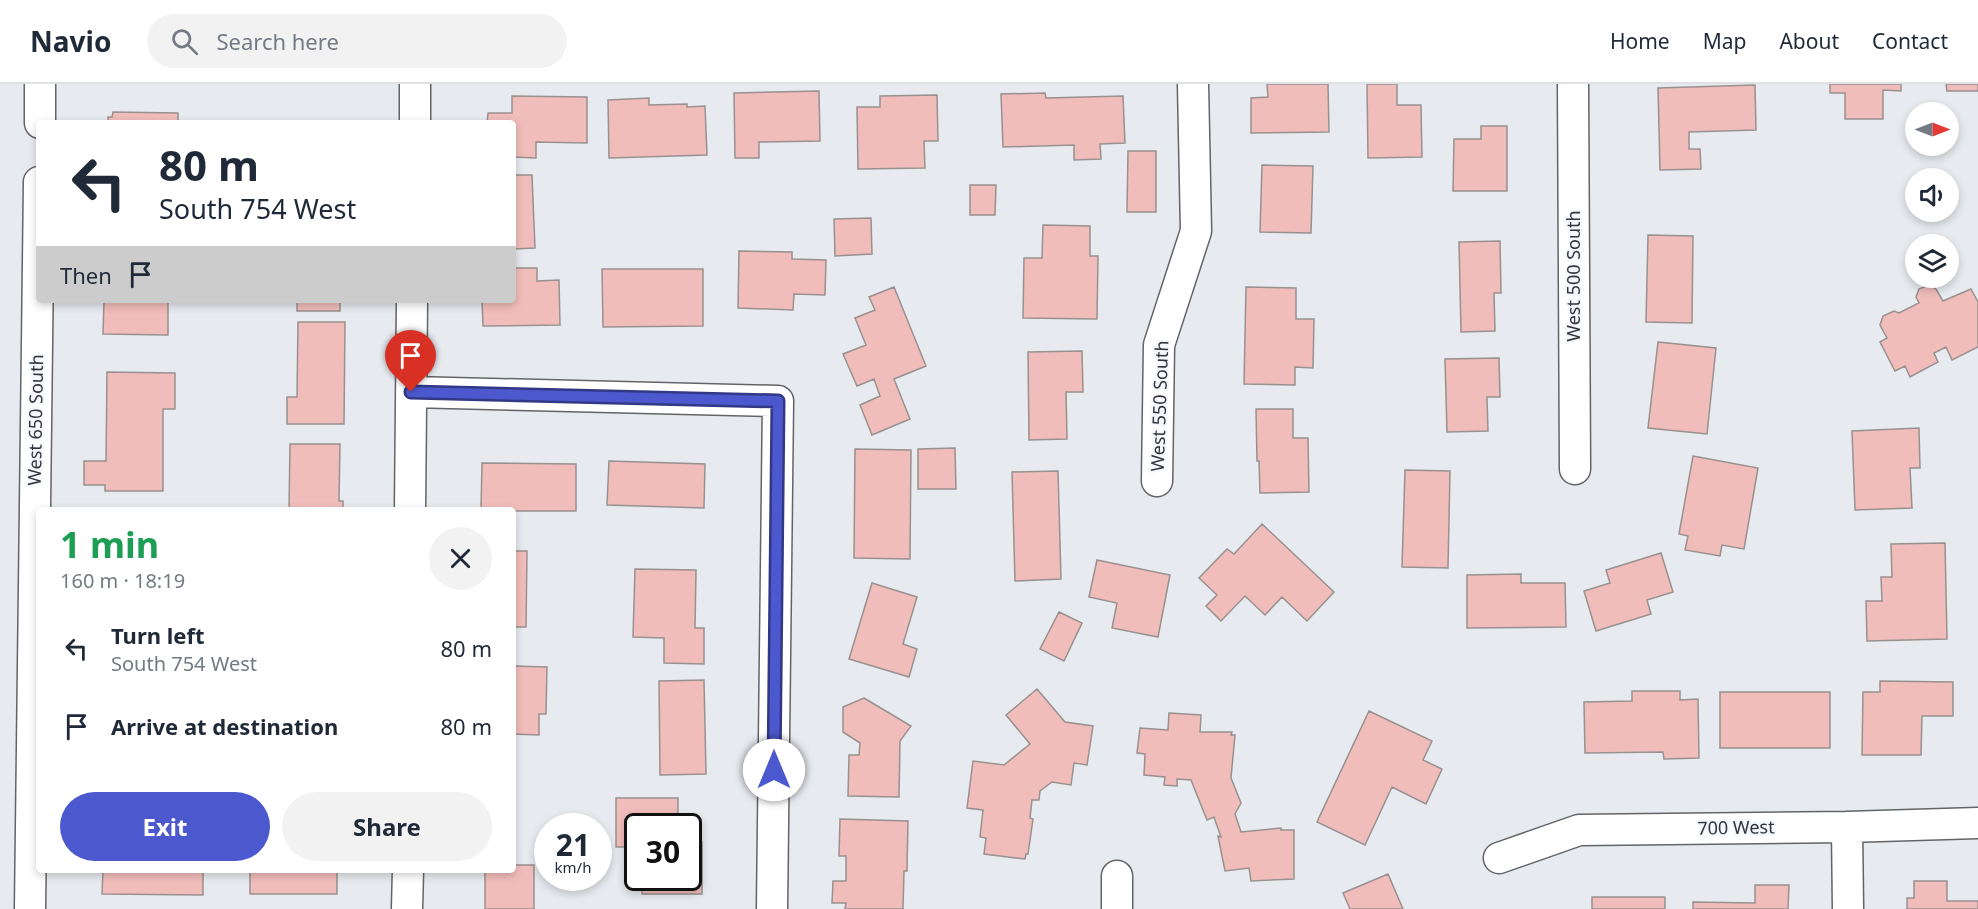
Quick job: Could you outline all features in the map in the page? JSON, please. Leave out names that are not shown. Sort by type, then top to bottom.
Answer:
[{"type":"street","points":[[40,84],[40,120]]},
{"type":"street","points":[[415,84],[415,120]]},
{"type":"street","name":"West 550 South","points":[[1157,481],[1159,345],[1196,231],[1194,84]]},
{"type":"street","name":"West 500 South","points":[[1573,84],[1575,469]]},
{"type":"street","name":"West 650 South","points":[[30,909],[38,303]]},
{"type":"street","points":[[410,507],[412,303]]},
{"type":"street","points":[[411,392],[778,401],[772,909]]},
{"type":"street","name":"700 West","points":[[1499,858],[1579,830],[1978,823]]},
{"type":"street","points":[[1847,827],[1848,909]]},
{"type":"street","points":[[407,909],[408,873]]},
{"type":"street","points":[[1117,909],[1118,876]]},
{"type":"building","points":[[1267,84],[1328,84],[1329,132],[1251,133],[1251,98],[1268,97]]},
{"type":"building","points":[[1367,84],[1397,84],[1397,105],[1421,105],[1422,157],[1368,158]]},
{"type":"building","points":[[1830,84],[1901,84],[1901,91],[1883,90],[1883,119],[1845,119],[1845,93],[1830,93]]},
{"type":"building","points":[[1946,84],[1978,84],[1978,91],[1947,91]]},
{"type":"building","points":[[1755,85],[1756,130],[1689,132],[1689,149],[1700,149],[1701,169],[1660,170],[1658,88]]},
{"type":"building","points":[[819,91],[820,141],[759,142],[759,158],[735,158],[734,93]]},
{"type":"building","points":[[1045,93],[1046,98],[1123,96],[1125,143],[1100,144],[1101,159],[1074,160],[1074,145],[1003,147],[1001,94]]},
{"type":"building","points":[[937,95],[938,141],[924,141],[925,168],[858,169],[857,107],[880,107],[880,96]]},
{"type":"building","points":[[512,96],[587,97],[587,143],[536,142],[536,158],[516,157],[516,120],[487,120],[488,113],[512,113]]},
{"type":"building","points":[[649,98],[649,105],[705,106],[707,155],[609,158],[608,100]]},
{"type":"building","points":[[113,112],[178,113],[178,120],[108,120],[108,117],[112,117]]},
{"type":"building","points":[[1481,126],[1507,126],[1507,191],[1453,191],[1454,139],[1481,139]]},
{"type":"building","points":[[1128,151],[1156,151],[1156,212],[1127,212]]},
{"type":"building","points":[[1262,165],[1313,166],[1311,233],[1260,232]]},
{"type":"building","points":[[516,175],[532,175],[535,248],[516,249]]},
{"type":"building","points":[[970,185],[996,185],[995,215],[970,215]]},
{"type":"building","points":[[871,218],[872,254],[835,256],[834,219]]},
{"type":"building","points":[[1043,225],[1090,226],[1090,256],[1098,256],[1097,319],[1023,318],[1024,258],[1042,258]]},
{"type":"building","points":[[1648,235],[1693,236],[1692,323],[1646,322]]},
{"type":"building","points":[[1500,241],[1501,293],[1494,293],[1495,331],[1461,332],[1459,242]]},
{"type":"building","points":[[739,251],[792,252],[792,259],[826,260],[825,295],[794,294],[793,310],[738,308]]},
{"type":"building","points":[[516,268],[537,268],[537,281],[559,280],[560,325],[483,326],[482,303],[516,303]]},
{"type":"building","points":[[602,269],[703,269],[703,326],[603,327]]},
{"type":"building","points":[[894,287],[926,366],[894,379],[910,419],[872,435],[860,405],[880,396],[874,379],[857,386],[843,354],[866,345],[855,318],[875,310],[869,297]]},
{"type":"building","points":[[1246,287],[1296,288],[1296,319],[1314,319],[1313,368],[1295,367],[1295,385],[1244,384]]},
{"type":"building","points":[[1934,288],[1943,301],[1971,289],[1978,302],[1978,347],[1952,360],[1946,347],[1934,353],[1938,362],[1910,377],[1905,366],[1895,371],[1880,342],[1887,338],[1880,325],[1883,316],[1894,311],[1899,313],[1919,303],[1916,297],[1919,289]]},
{"type":"building","points":[[104,303],[168,303],[168,335],[103,334]]},
{"type":"building","points":[[297,303],[340,303],[340,311],[297,311]]},
{"type":"building","points":[[298,322],[345,322],[344,424],[287,424],[287,397],[297,397]]},
{"type":"building","points":[[1658,342],[1716,348],[1707,434],[1648,428]]},
{"type":"building","points":[[1082,351],[1083,392],[1066,392],[1067,439],[1029,440],[1028,352]]},
{"type":"building","points":[[1499,358],[1500,397],[1487,397],[1488,431],[1447,432],[1445,359]]},
{"type":"building","points":[[107,372],[175,373],[175,409],[163,409],[163,491],[105,491],[105,485],[84,485],[84,461],[106,461]]},
{"type":"building","points":[[1256,409],[1293,409],[1293,438],[1308,438],[1309,492],[1260,493]]},
{"type":"building","points":[[1919,428],[1920,468],[1910,468],[1912,508],[1855,510],[1852,431]]},
{"type":"building","points":[[290,444],[340,444],[339,501],[343,501],[343,507],[289,507]]},
{"type":"building","points":[[955,448],[956,489],[918,489],[918,449]]},
{"type":"building","points":[[855,449],[911,450],[910,559],[854,558]]},
{"type":"building","points":[[1693,456],[1758,468],[1744,549],[1722,545],[1720,556],[1685,550],[1688,536],[1679,534]]},
{"type":"building","points":[[609,461],[705,464],[704,508],[607,505]]},
{"type":"building","points":[[482,463],[576,464],[576,511],[516,511],[516,507],[481,507]]},
{"type":"building","points":[[1405,470],[1450,471],[1448,568],[1402,567]]},
{"type":"building","points":[[1058,471],[1061,579],[1015,581],[1012,472]]},
{"type":"building","points":[[1262,524],[1334,592],[1307,621],[1282,597],[1265,615],[1245,596],[1221,621],[1206,606],[1217,595],[1199,578],[1227,549],[1234,554]]},
{"type":"building","points":[[1945,543],[1947,639],[1867,641],[1866,601],[1882,601],[1881,577],[1892,577],[1891,544]]},
{"type":"building","points":[[516,551],[527,551],[526,627],[516,627]]},
{"type":"building","points":[[1661,553],[1673,592],[1647,600],[1651,614],[1596,631],[1584,591],[1610,583],[1606,570]]},
{"type":"building","points":[[1097,560],[1170,575],[1158,637],[1112,628],[1117,603],[1089,597]]},
{"type":"building","points":[[635,569],[696,570],[695,628],[704,628],[704,664],[664,663],[664,638],[633,637]]},
{"type":"building","points":[[1521,574],[1521,583],[1565,583],[1566,627],[1467,628],[1467,575]]},
{"type":"building","points":[[872,583],[917,597],[903,644],[917,649],[909,677],[849,659]]},
{"type":"building","points":[[1059,612],[1082,623],[1064,661],[1040,649]]},
{"type":"building","points":[[516,666],[547,667],[546,714],[539,714],[539,735],[516,734]]},
{"type":"building","points":[[704,680],[706,774],[660,775],[659,681]]},
{"type":"building","points":[[1880,681],[1953,682],[1953,716],[1922,716],[1921,755],[1862,755],[1863,692],[1880,692]]},
{"type":"building","points":[[1037,689],[1065,722],[1093,726],[1087,765],[1074,763],[1071,785],[1052,782],[1040,791],[1039,800],[1032,800],[1030,818],[1033,819],[1028,854],[1025,859],[984,854],[986,838],[980,837],[983,810],[967,808],[973,761],[1004,765],[1030,744],[1006,715]]},
{"type":"building","points":[[1632,691],[1680,691],[1680,700],[1698,699],[1699,758],[1664,759],[1663,752],[1585,753],[1584,702],[1632,701]]},
{"type":"building","points":[[1720,692],[1830,692],[1830,748],[1720,748]]},
{"type":"building","points":[[864,698],[911,726],[900,741],[899,797],[848,796],[849,755],[859,755],[860,743],[843,732],[843,707]]},
{"type":"building","points":[[1369,711],[1432,741],[1423,760],[1442,769],[1426,804],[1392,787],[1365,845],[1317,822]]},
{"type":"building","points":[[1169,713],[1201,715],[1200,732],[1232,732],[1231,735],[1235,735],[1231,778],[1241,803],[1235,814],[1241,832],[1281,828],[1281,830],[1294,830],[1294,879],[1251,881],[1249,868],[1225,871],[1218,836],[1221,837],[1214,817],[1207,820],[1191,780],[1177,779],[1177,786],[1164,785],[1165,777],[1144,775],[1145,754],[1137,753],[1140,728],[1168,730]]},
{"type":"building","points":[[616,798],[678,798],[678,813],[624,813],[624,847],[616,847]]},
{"type":"building","points":[[840,819],[908,821],[907,871],[904,871],[903,909],[845,909],[846,903],[832,903],[833,881],[846,881],[846,856],[839,856]]},
{"type":"building","points":[[516,865],[534,865],[534,909],[485,909],[485,873],[516,873]]},
{"type":"building","points":[[103,873],[203,873],[203,895],[102,894]]},
{"type":"building","points":[[250,873],[337,873],[337,894],[250,894]]},
{"type":"building","points":[[1388,874],[1403,909],[1350,909],[1343,893]]},
{"type":"building","points":[[1914,881],[1947,881],[1947,901],[1978,901],[1978,909],[1907,909],[1907,898],[1914,898]]},
{"type":"building","points":[[1755,885],[1789,885],[1788,909],[1693,909],[1693,902],[1755,903]]},
{"type":"building","points":[[642,891],[702,891],[702,894],[642,894]]},
{"type":"building","points":[[1592,897],[1665,897],[1665,909],[1592,909]]},
{"type":"route","points":[[411,392],[778,401],[774,770]]}]
